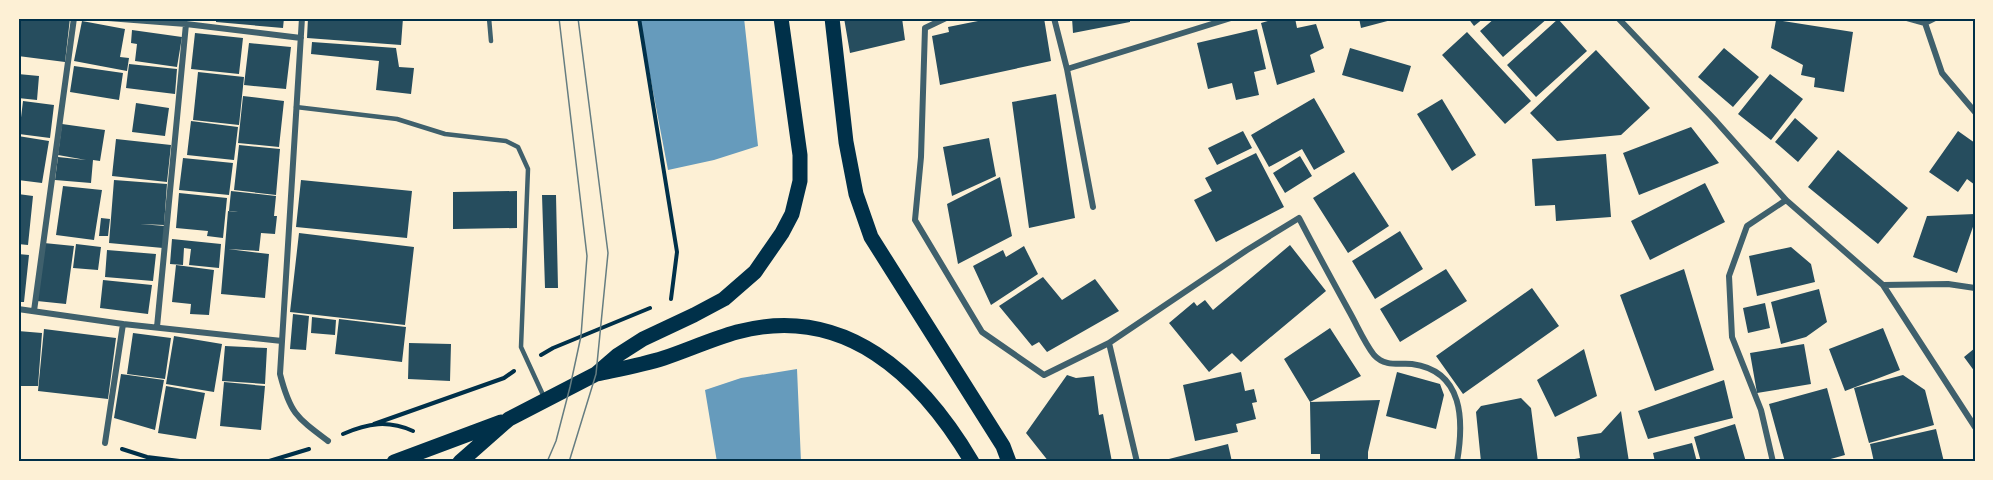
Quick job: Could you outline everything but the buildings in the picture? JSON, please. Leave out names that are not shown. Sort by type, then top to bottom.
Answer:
[{"type":"main road","points":[[394,462],[509,419],[596,374],[618,355],[643,339],[724,299],[755,272],[783,233],[792,214],[800,181],[800,155],[782,18]]},
{"type":"main road","points":[[832,18],[846,142],[856,194],[871,237],[1003,446],[1009,462]]},
{"type":"main road","points":[[596,374],[640,365],[739,331],[800,326],[832,331],[874,350],[901,374],[930,403],[957,437],[972,462]]},
{"type":"main road","points":[[460,462],[509,419]]},
{"type":"street","points":[[34,311],[74,18]]},
{"type":"street","points":[[108,18],[186,24],[301,38]]},
{"type":"street","points":[[302,18],[280,374],[292,411],[328,441]]},
{"type":"street","points":[[946,18],[926,28],[921,157],[915,220],[982,332],[1044,375],[1108,344],[1247,250],[1299,218],[1363,336],[1380,361],[1430,368],[1444,377],[1453,391],[1462,422],[1457,462]]},
{"type":"street","points":[[1054,18],[1068,69],[1093,207]]},
{"type":"street","points":[[1068,69],[1231,18]]},
{"type":"street","points":[[1618,18],[1714,119],[1786,200],[1883,285],[1975,427]]},
{"type":"street","points":[[1907,18],[1925,23],[1935,18]]},
{"type":"street","points":[[1925,23],[1942,73],[1975,112]]},
{"type":"street","points":[[157,327],[186,24]]},
{"type":"street","points":[[1773,462],[1761,410],[1732,337],[1729,276],[1748,226],[1786,200]]},
{"type":"street","points":[[1883,285],[1948,284],[1975,288]]},
{"type":"street","points":[[18,309],[123,324],[282,341]]},
{"type":"street","points":[[105,443],[123,324]]},
{"type":"street","points":[[1108,344],[1137,462]]},
{"type":"lane","points":[[489,18],[491,41]]},
{"type":"lane","points":[[296,107],[397,118],[445,134],[506,141],[518,147],[528,169],[521,346],[545,400]]},
{"type":"path","points":[[639,18],[677,252],[671,299]]},
{"type":"path","points":[[266,462],[305,451],[374,423],[504,378],[553,348],[624,318]]},
{"type":"path","points":[[374,423],[400,425],[415,432],[433,447]]},
{"type":"path","points":[[147,457],[188,462]]},
{"type":"water","points":[[639,18],[744,18],[758,146],[714,160],[668,170]]},
{"type":"water","points":[[797,369],[801,462],[717,462],[705,390],[741,378]]},
{"type":"tram line","points":[[547,462],[556,441],[581,336],[587,256],[559,18]]},
{"type":"tram line","points":[[569,462],[596,374],[608,253],[578,18]]}]
